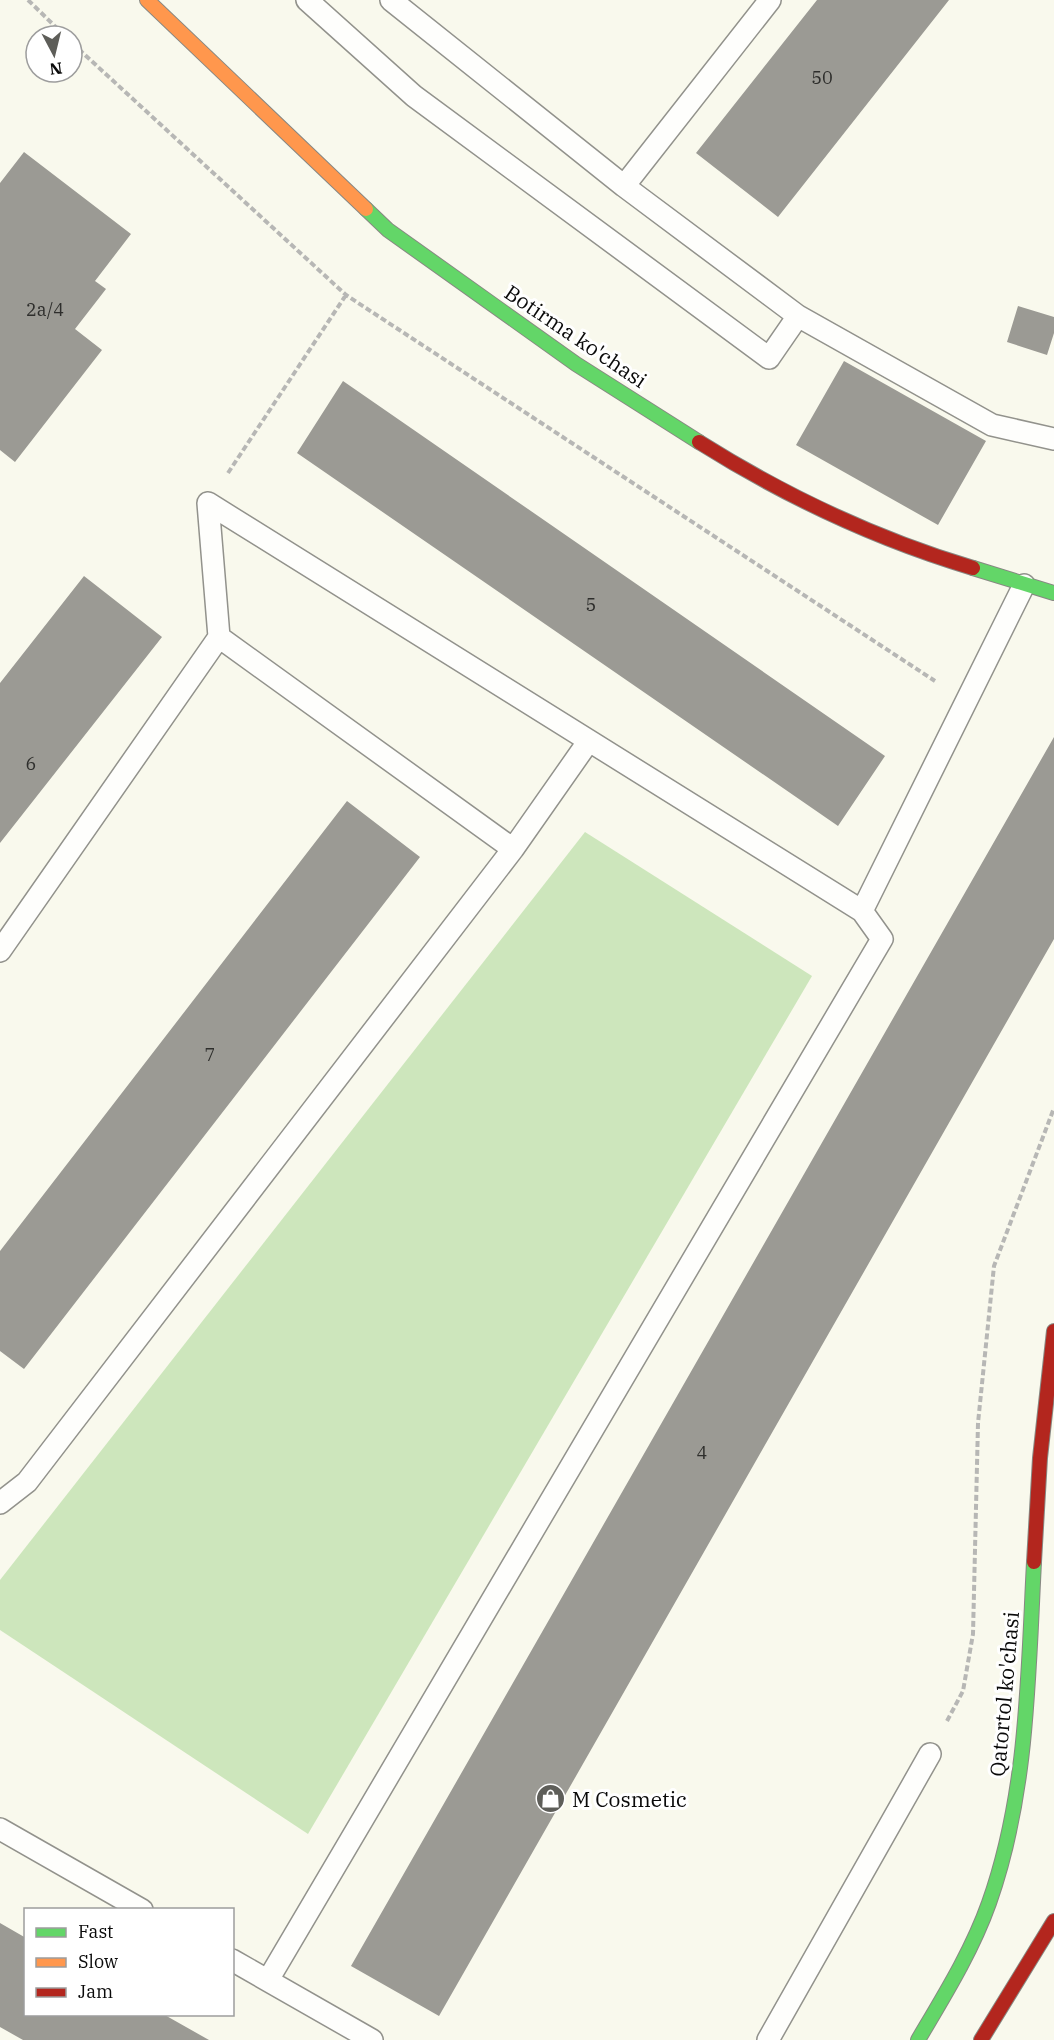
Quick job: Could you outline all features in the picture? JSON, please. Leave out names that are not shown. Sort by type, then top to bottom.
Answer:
[{"type":"street","name":"Botirma ko'chasi","points":[[147,0],[388,230],[576,364],[725,459],[801,500],[910,549],[1024,585],[1054,592]]},
{"type":"street","name":"Qatortol ko'chasi","points":[[918,2040],[971,1944],[989,1903],[1009,1835],[1023,1758],[1035,1532],[1054,1331]]},
{"type":"street","points":[[981,2040],[1054,1921]]},
{"type":"lane","points":[[308,0],[414,96],[769,358],[798,316]]},
{"type":"lane","points":[[390,0],[624,186],[798,316],[992,426],[1054,439]]},
{"type":"lane","points":[[624,186],[770,0]]},
{"type":"lane","points":[[0,951],[219,637],[208,503]]},
{"type":"lane","points":[[208,503],[588,742],[862,910],[882,939],[268,1980]]},
{"type":"lane","points":[[862,910],[1024,585]]},
{"type":"lane","points":[[219,637],[513,849]]},
{"type":"lane","points":[[0,1503],[27,1482],[513,849],[588,742]]},
{"type":"lane","points":[[768,2040],[930,1754]]},
{"type":"lane","points":[[0,1829],[138,1908]]},
{"type":"lane","points":[[234,1961],[372,2040]]},
{"type":"path","points":[[28,0],[53,24]]},
{"type":"path","points":[[84,54],[346,295],[966,701]]},
{"type":"path","points":[[208,503],[346,295]]},
{"type":"path","points":[[930,1754],[963,1691],[973,1634],[978,1423],[994,1266],[1054,1108]]},
{"type":"green space","points":[[585,832],[812,976],[308,1834],[0,1630],[0,1580]]},
{"type":"building","points":[[817,0],[949,0],[778,217],[696,153]]},
{"type":"building","points":[[24,152],[131,234],[95,281],[106,289],[75,329],[102,350],[15,462],[0,450],[0,183]]},
{"type":"building","points":[[1018,306],[1054,317],[1054,333],[1047,355],[1007,342]]},
{"type":"building","points":[[844,361],[986,441],[938,525],[796,445]]},
{"type":"building","points":[[343,381],[885,756],[838,826],[297,453]]},
{"type":"building","points":[[84,576],[162,637],[0,843],[0,683]]},
{"type":"building","points":[[1054,737],[1054,939],[439,2016],[351,1966]]},
{"type":"building","points":[[347,801],[420,857],[24,1369],[0,1351],[0,1251]]},
{"type":"building","points":[[0,1923],[24,1937],[24,2016],[167,2016],[209,2040],[23,2040],[0,2027]]},
{"type":"traffic: fast","points":[[366,209],[388,230],[576,364],[699,442]]},
{"type":"traffic: fast","points":[[973,568],[1054,593]]},
{"type":"traffic: fast","points":[[918,2040],[957,1973],[982,1921],[1002,1861],[1012,1819],[1024,1734],[1034,1562]]},
{"type":"traffic: slow","points":[[147,0],[366,209]]},
{"type":"traffic: jam","points":[[699,442],[798,498],[866,530],[973,568]]},
{"type":"traffic: jam","points":[[1034,1562],[1040,1458],[1054,1331]]},
{"type":"traffic: jam","points":[[981,2040],[1054,1921]]},
{"type":"place","name":"M Cosmetic","points":[[551,1799]]}]
